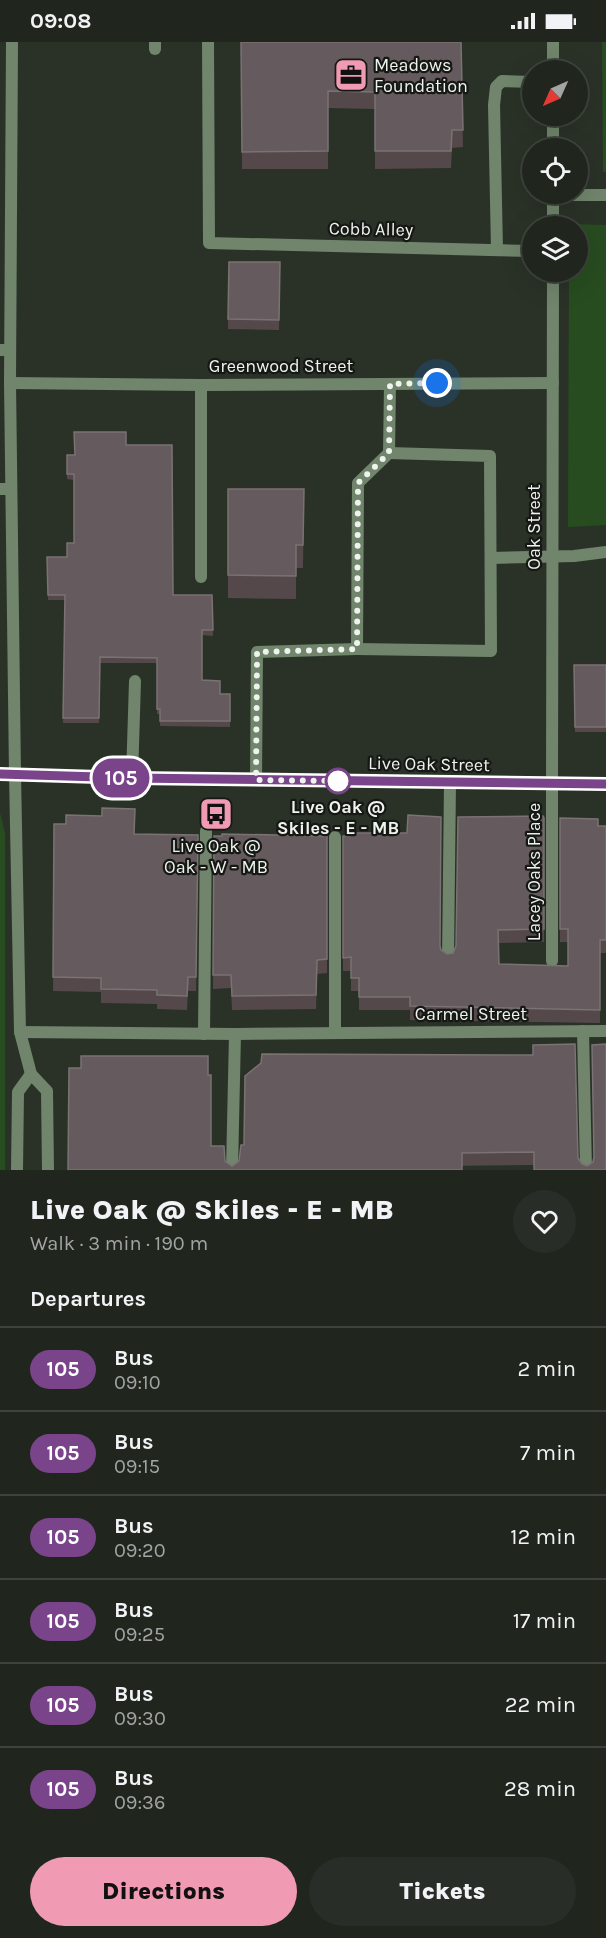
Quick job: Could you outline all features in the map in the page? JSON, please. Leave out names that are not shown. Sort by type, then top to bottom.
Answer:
[{"type":"street","points":[[12,42],[5,350],[10,383],[5,489],[21,1032],[31,1074],[47,1091],[48,1170]]},
{"type":"street","name":"Cobb Alley","points":[[208,42],[209,243],[522,251]]},
{"type":"street","points":[[553,42],[553,60]]},
{"type":"street","points":[[497,250],[494,105],[496,87],[502,81],[522,82]]},
{"type":"street","points":[[588,195],[606,195]]},
{"type":"street","name":"Oak Street","points":[[552,783],[553,282]]},
{"type":"street","name":"Greenwood Street","points":[[10,383],[201,385],[553,383]]},
{"type":"street","points":[[357,649],[358,483],[389,453],[390,384]]},
{"type":"street","points":[[201,385],[201,576]]},
{"type":"street","points":[[256,780],[257,652],[357,649],[491,651],[490,456],[389,453]]},
{"type":"street","points":[[491,558],[574,556],[606,552]]},
{"type":"street","points":[[132,778],[135,681]]},
{"type":"street","name":"Live Oak Street","points":[[0,774],[132,778],[606,784]]},
{"type":"street","points":[[448,958],[450,782]]},
{"type":"street","name":"Lacey Oaks Place","points":[[552,783],[552,961]]},
{"type":"street","points":[[204,1034],[206,831]]},
{"type":"street","points":[[335,837],[335,1033]]},
{"type":"street","points":[[583,1031],[586,1170]]},
{"type":"street","name":"Carmel Street","points":[[21,1032],[235,1034],[606,1031]]},
{"type":"street","points":[[232,1170],[235,1034]]},
{"type":"street","points":[[17,1170],[18,1092],[31,1074]]},
{"type":"green space","points":[[602,42],[606,42],[606,172],[603,172]]},
{"type":"green space","points":[[588,225],[606,225],[606,525],[568,527],[569,282],[588,282]]},
{"type":"green space","points":[[0,813],[5,833],[5,1170],[0,1170]]},
{"type":"building","name":"Meadows Foundation","points":[[241,42],[461,42],[463,130],[452,130],[451,151],[375,151],[375,92],[328,91],[328,151],[242,152]]},
{"type":"building","points":[[229,262],[280,262],[279,320],[228,319]]},
{"type":"building","points":[[74,432],[126,432],[126,445],[172,445],[173,595],[212,595],[213,630],[202,630],[202,680],[220,681],[220,694],[230,694],[230,721],[160,721],[160,709],[157,709],[157,658],[100,657],[99,718],[63,718],[65,595],[48,595],[47,557],[67,557],[67,543],[74,543],[74,474],[67,474],[67,455],[75,455]]},
{"type":"building","points":[[228,489],[304,489],[303,545],[296,545],[296,576],[228,575]]},
{"type":"building","points":[[574,665],[606,665],[606,727],[575,727]]},
{"type":"building","points":[[102,808],[135,809],[134,834],[198,835],[196,977],[188,977],[187,996],[157,995],[157,990],[101,989],[101,978],[53,977],[54,824],[66,824],[66,815],[102,816]]},
{"type":"building","points":[[408,815],[441,817],[440,946],[441,950],[447,954],[453,953],[456,946],[458,817],[543,816],[544,929],[498,930],[499,964],[568,966],[568,929],[560,929],[560,818],[598,819],[598,826],[606,826],[606,940],[600,940],[600,1010],[410,1006],[410,997],[359,997],[359,978],[351,978],[351,957],[343,958],[343,836],[350,836],[350,833],[407,833]]},
{"type":"building","points":[[222,834],[327,836],[327,959],[317,960],[316,995],[232,996],[231,975],[213,975],[214,836],[222,836]]},
{"type":"building","points":[[575,1044],[578,1158],[582,1164],[587,1166],[593,1162],[594,1157],[592,1045],[606,1044],[606,1170],[534,1170],[534,1152],[462,1153],[462,1170],[68,1170],[69,1068],[81,1068],[81,1056],[208,1056],[208,1075],[211,1075],[211,1146],[224,1146],[225,1161],[232,1166],[239,1161],[241,1145],[244,1145],[245,1076],[261,1063],[262,1054],[533,1055],[533,1045]]},
{"type":"bus line","name":"105","points":[[0,774],[132,778],[606,784]]},
{"type":"place","name":"Meadows Foundation","points":[[351,75]]},
{"type":"place","name":"Live Oak @ Skiles - E - MB","points":[[338,781]]},
{"type":"place","name":"Live Oak @ Oak - W - MB","points":[[216,814]]},
{"type":"route","points":[[338,781],[342,781],[256,780],[257,652],[357,649],[358,483],[389,453],[390,384],[437,383]]}]
